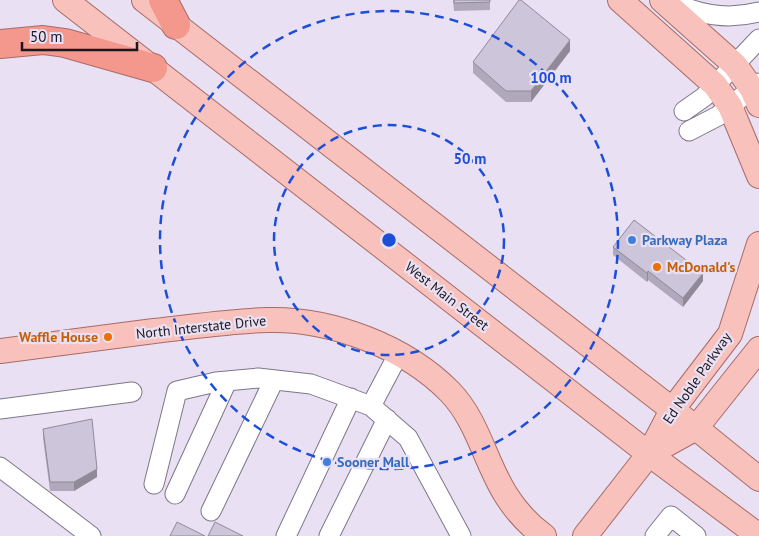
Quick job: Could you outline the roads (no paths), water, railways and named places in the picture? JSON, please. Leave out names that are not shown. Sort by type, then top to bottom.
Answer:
[{"type":"highway","points":[[163,0],[176,25]]},
{"type":"highway","points":[[0,44],[43,40],[65,43],[153,68]]},
{"type":"main road","name":"West Main Street","points":[[65,0],[649,454],[758,536]]},
{"type":"main road","points":[[144,0],[696,428],[759,479]]},
{"type":"main road","points":[[620,0],[715,85],[730,106],[759,176]]},
{"type":"main road","points":[[662,0],[735,65],[757,92]]},
{"type":"main road","name":"Ed Noble Parkway","points":[[585,536],[649,454],[672,410],[730,334],[759,244]]},
{"type":"main road","name":"North Interstate Drive","points":[[0,351],[215,324],[269,320],[296,322],[348,332],[399,353],[438,380],[463,408],[505,494],[518,512],[544,536]]},
{"type":"main road","name":"Ed Noble Parkway","points":[[649,454],[696,428],[759,349]]},
{"type":"street","points":[[668,0],[685,9],[722,16],[745,16],[759,12]]},
{"type":"street","points":[[684,111],[704,97],[759,39]]},
{"type":"street","points":[[689,131],[757,92]]},
{"type":"street","points":[[370,406],[399,353]]},
{"type":"street","points":[[154,484],[178,391],[227,381],[258,378],[311,384],[370,406],[408,438],[461,536]]},
{"type":"street","points":[[211,511],[274,380]]},
{"type":"street","points":[[175,494],[227,381]]},
{"type":"street","points":[[0,409],[132,392]]},
{"type":"street","points":[[286,536],[351,398]]},
{"type":"street","points":[[329,536],[387,419]]},
{"type":"street","points":[[0,467],[91,536]]},
{"type":"street","points":[[655,536],[671,516],[696,536]]},
{"type":"place","name":"Parkway Plaza","points":[[632,240]]},
{"type":"place","name":"McDonald's","points":[[657,267]]},
{"type":"place","name":"Waffle House","points":[[108,337]]},
{"type":"place","name":"Sooner Mall","points":[[327,462]]}]
